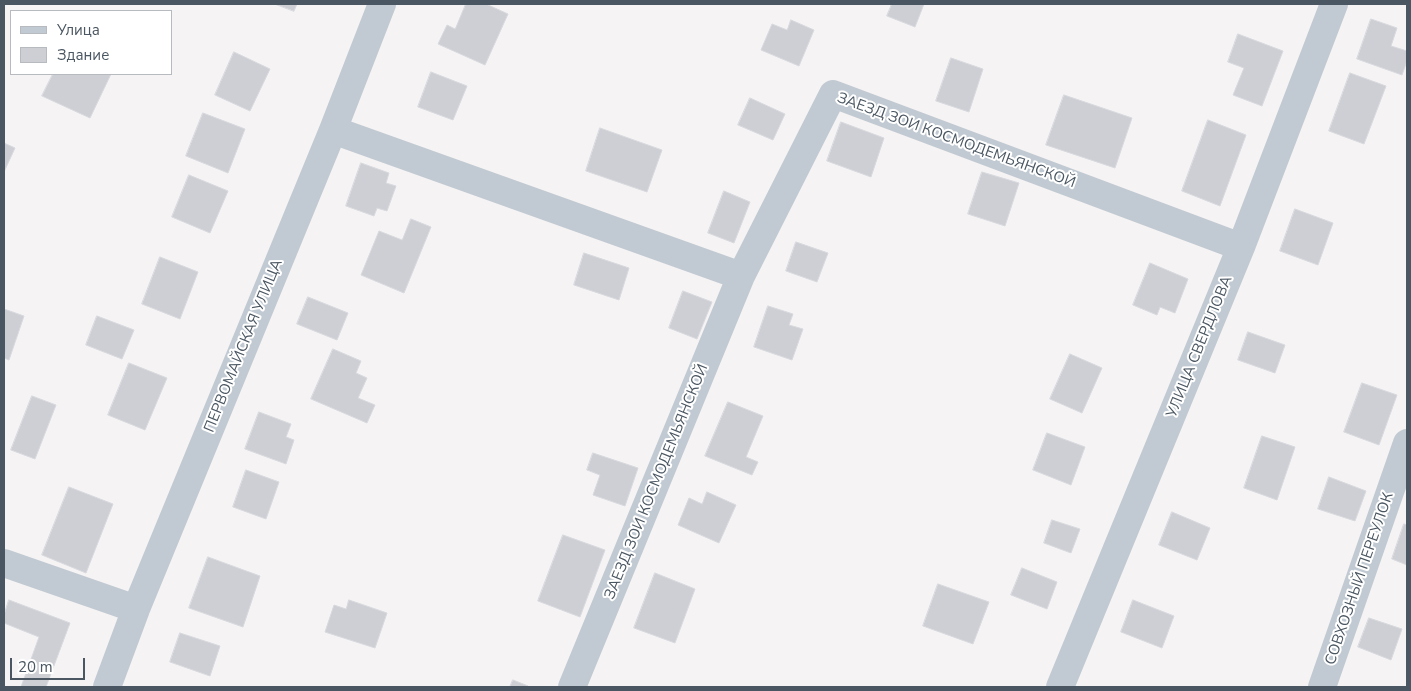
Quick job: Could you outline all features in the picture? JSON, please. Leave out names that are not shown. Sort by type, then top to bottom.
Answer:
[{"type":"street","name":"ПЕРВОМАЙСКАЯ УЛИЦА","points":[[106,687],[136,609],[333,130],[382,4]]},
{"type":"street","name":"УЛИЦА СВЕРДЛОВА","points":[[1060,687],[1241,247],[1334,4]]},
{"type":"street","name":"ЗАЕЗД ЗОИ КОСМОДЕМЬЯНСКОЙ","points":[[572,687],[741,276],[833,94],[1241,247]]},
{"type":"street","points":[[333,130],[741,276]]},
{"type":"street","name":"СОВХОЗНЫЙ ПЕРЕУЛОК","points":[[1322,687],[1407,443]]},
{"type":"street","points":[[4,563],[136,609]]},
{"type":"building","points":[[275,4],[297,4],[294,11]]},
{"type":"building","points":[[466,4],[486,4],[508,14],[485,65],[438,44],[447,25],[455,29]]},
{"type":"building","points":[[892,4],[924,4],[915,27],[887,16]]},
{"type":"building","points":[[1371,19],[1397,28],[1391,46],[1407,51],[1407,61],[1402,75],[1357,59]]},
{"type":"building","points":[[791,20],[814,30],[799,66],[761,50],[772,24],[787,30]]},
{"type":"building","points":[[1238,34],[1283,51],[1262,106],[1233,95],[1244,68],[1228,62]]},
{"type":"building","points":[[234,52],[270,69],[250,111],[215,95]]},
{"type":"building","points":[[951,58],[983,69],[969,112],[936,101]]},
{"type":"building","points":[[431,72],[467,86],[453,120],[418,107]]},
{"type":"building","points":[[1350,73],[1386,86],[1364,144],[1329,131]]},
{"type":"building","points":[[52,75],[111,75],[90,118],[42,96]]},
{"type":"building","points":[[1064,95],[1132,118],[1115,168],[1046,145]]},
{"type":"building","points":[[750,98],[785,114],[773,140],[738,125]]},
{"type":"building","points":[[203,113],[245,129],[228,173],[186,156]]},
{"type":"building","points":[[1208,120],[1246,135],[1220,206],[1182,191]]},
{"type":"building","points":[[841,122],[884,138],[871,177],[827,161]]},
{"type":"building","points":[[600,128],[662,150],[647,192],[586,171]]},
{"type":"building","points":[[4,143],[15,148],[4,172]]},
{"type":"building","points":[[361,163],[389,173],[386,183],[396,186],[387,211],[377,208],[374,216],[346,206]]},
{"type":"building","points":[[982,172],[1019,183],[1005,226],[968,214]]},
{"type":"building","points":[[189,175],[228,191],[210,233],[172,217]]},
{"type":"building","points":[[724,191],[750,202],[734,243],[708,233]]},
{"type":"building","points":[[1295,209],[1333,223],[1318,265],[1280,251]]},
{"type":"building","points":[[411,219],[431,227],[404,293],[361,275],[379,231],[402,240]]},
{"type":"building","points":[[796,242],[828,253],[817,282],[786,271]]},
{"type":"building","points":[[584,253],[629,268],[619,300],[574,285]]},
{"type":"building","points":[[160,257],[198,272],[180,319],[142,304]]},
{"type":"building","points":[[1150,263],[1188,279],[1175,313],[1160,307],[1157,315],[1133,305]]},
{"type":"building","points":[[683,291],[712,302],[697,339],[669,328]]},
{"type":"building","points":[[308,297],[348,313],[337,340],[297,324]]},
{"type":"building","points":[[768,306],[793,314],[789,325],[803,329],[792,360],[754,347]]},
{"type":"building","points":[[4,309],[24,316],[9,360],[4,358]]},
{"type":"building","points":[[97,316],[134,330],[122,359],[86,345]]},
{"type":"building","points":[[1248,332],[1285,345],[1275,373],[1238,360]]},
{"type":"building","points":[[333,349],[361,361],[356,373],[367,378],[358,398],[375,405],[367,423],[311,399]]},
{"type":"building","points":[[1070,354],[1102,368],[1082,413],[1050,399]]},
{"type":"building","points":[[129,363],[167,378],[145,430],[108,415]]},
{"type":"building","points":[[1362,383],[1397,395],[1379,445],[1344,432]]},
{"type":"building","points":[[32,396],[56,405],[35,459],[11,450]]},
{"type":"building","points":[[728,402],[763,416],[746,457],[758,462],[752,475],[705,456]]},
{"type":"building","points":[[259,412],[291,424],[286,437],[294,440],[286,464],[245,449]]},
{"type":"building","points":[[1047,433],[1085,447],[1071,485],[1033,470]]},
{"type":"building","points":[[1262,436],[1295,447],[1277,500],[1244,488]]},
{"type":"building","points":[[593,453],[638,468],[625,506],[593,495],[600,475],[587,470]]},
{"type":"building","points":[[246,470],[279,482],[266,519],[233,507]]},
{"type":"building","points":[[1329,477],[1366,491],[1355,521],[1318,509]]},
{"type":"building","points":[[69,487],[113,504],[86,573],[42,555]]},
{"type":"building","points":[[707,492],[736,505],[719,543],[678,525],[689,498],[702,504]]},
{"type":"building","points":[[1172,512],[1210,528],[1197,560],[1159,545]]},
{"type":"building","points":[[1052,520],[1080,529],[1071,553],[1044,543]]},
{"type":"building","points":[[1404,524],[1407,525],[1407,565],[1392,559]]},
{"type":"building","points":[[563,535],[605,550],[580,617],[538,601]]},
{"type":"building","points":[[208,557],[260,576],[243,627],[189,608]]},
{"type":"building","points":[[1022,568],[1057,582],[1047,609],[1011,595]]},
{"type":"building","points":[[655,573],[695,589],[675,643],[634,628]]},
{"type":"building","points":[[938,584],[989,602],[973,644],[923,626]]},
{"type":"building","points":[[9,600],[70,623],[46,687],[21,687],[39,637],[4,623],[4,615]]},
{"type":"building","points":[[349,600],[387,613],[375,648],[325,632],[334,605],[346,609]]},
{"type":"building","points":[[1133,600],[1174,616],[1162,648],[1121,632]]},
{"type":"building","points":[[1369,618],[1402,629],[1391,660],[1358,647]]},
{"type":"building","points":[[180,633],[220,646],[210,676],[170,662]]},
{"type":"building","points":[[513,680],[528,686],[510,687]]}]
